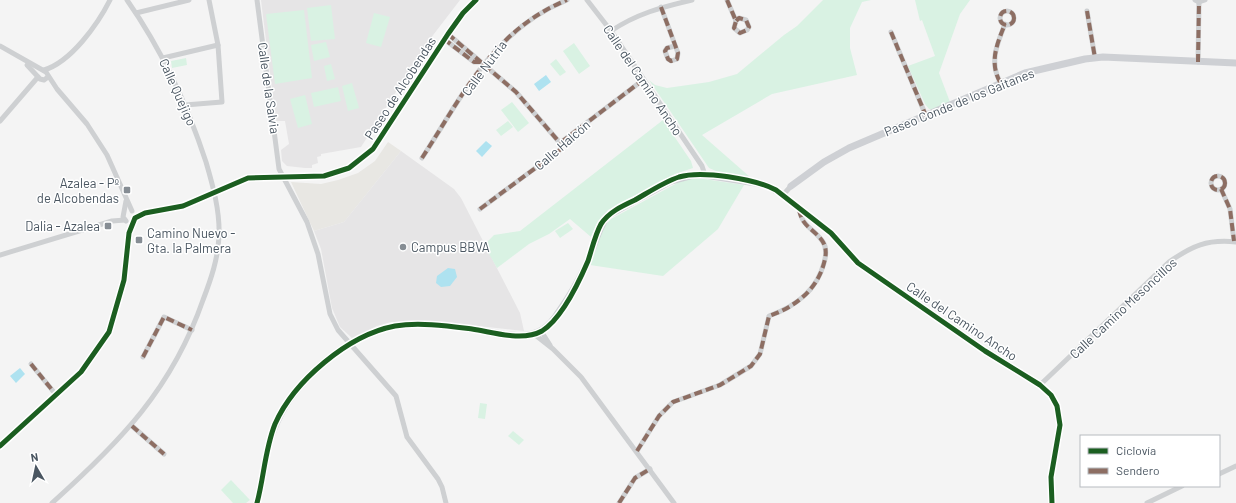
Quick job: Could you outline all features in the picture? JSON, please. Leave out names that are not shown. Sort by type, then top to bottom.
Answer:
[{"type":"street","points":[[0,121],[40,73],[52,67],[75,49],[88,35],[110,0]]},
{"type":"street","name":"Calle Quejigo","points":[[52,503],[132,426],[171,372],[192,330],[212,274],[218,250],[219,220],[214,192],[200,144],[185,105],[163,58],[127,0]]},
{"type":"street","points":[[161,0],[163,6]]},
{"type":"street","points":[[136,13],[189,0]]},
{"type":"street","points":[[185,105],[222,102],[218,45],[209,0]]},
{"type":"street","name":"Calle de la Salvia","points":[[257,0],[278,164],[307,222],[318,254],[330,314],[338,330],[396,396],[408,437],[438,479],[442,487],[446,503]]},
{"type":"street","name":"Paseo de Alcobendas","points":[[133,211],[145,213],[183,206],[248,178],[330,175],[349,168],[366,157],[379,141],[444,39],[463,13],[476,0]]},
{"type":"street","name":"Calle Nutria","points":[[422,158],[481,64],[506,38],[529,20],[567,0]]},
{"type":"street","name":"Calle del Camino Ancho","points":[[587,0],[610,31],[697,161],[704,169],[705,175]]},
{"type":"street","points":[[610,31],[638,15],[661,7],[691,0]]},
{"type":"street","points":[[726,0],[736,21]]},
{"type":"street","points":[[1198,62],[1197,1],[1205,0]]},
{"type":"street","points":[[661,7],[675,46]]},
{"type":"street","points":[[1087,12],[1095,58]]},
{"type":"street","points":[[1000,82],[994,67],[994,56],[1004,24]]},
{"type":"street","points":[[891,32],[926,116]]},
{"type":"street","points":[[448,34],[476,56],[481,64],[516,92],[560,143]]},
{"type":"street","points":[[444,39],[474,62],[481,64]]},
{"type":"street","points":[[163,58],[218,45]]},
{"type":"street","points":[[0,46],[40,73],[57,88],[87,124],[103,148],[126,200],[133,211],[134,220],[129,233],[124,280],[110,332],[81,372],[57,396],[0,446]]},
{"type":"street","name":"Paseo Conde de los Gaitanes","points":[[781,194],[824,162],[849,148],[926,116],[1000,82],[1025,73],[1095,58],[1236,63]]},
{"type":"street","points":[[40,73],[46,79]]},
{"type":"street","name":"Calle Halcón","points":[[480,209],[561,149],[560,143],[643,80]]},
{"type":"street","points":[[697,161],[697,174]]},
{"type":"street","points":[[257,503],[269,443],[282,411],[311,373],[351,345],[379,330],[396,326],[457,328],[522,336],[534,334],[541,331],[554,320],[572,294],[587,262],[600,226],[607,216],[671,181],[697,174],[756,183],[781,194]]},
{"type":"street","points":[[1221,189],[1230,209],[1235,242]]},
{"type":"street","name":"Calle del Camino Ancho","points":[[781,194],[831,233],[858,264],[985,351],[1040,386],[1051,395],[1057,406],[1060,418],[1059,436],[1051,477],[1052,503]]},
{"type":"street","points":[[126,200],[123,217],[126,221],[129,233]]},
{"type":"street","points":[[637,451],[659,416],[673,402],[714,388],[751,366],[760,354],[769,316],[781,312],[799,301],[813,288],[822,272],[826,250],[823,242],[800,219],[799,208]]},
{"type":"street","points":[[125,212],[133,211]]},
{"type":"street","name":"Paseo de Alcobendas","points":[[0,255],[112,221],[134,220],[145,213]]},
{"type":"street","name":"Calle Camino Mesoncillos","points":[[1040,386],[1169,262],[1189,249],[1204,243],[1235,242]]},
{"type":"street","points":[[143,357],[164,317],[192,330]]},
{"type":"street","points":[[541,331],[553,349]]},
{"type":"street","points":[[534,334],[553,349],[581,377],[650,468],[674,503]]},
{"type":"street","points":[[31,364],[57,396]]},
{"type":"street","points":[[132,426],[164,454]]},
{"type":"street","points":[[1220,474],[1236,466]]},
{"type":"street","points":[[619,503],[635,478],[650,468]]},
{"type":"street","points":[[1147,503],[1180,487]]},
{"type":"shaded area","points":[[261,0],[460,0],[427,43],[361,147],[321,154],[321,156],[317,157],[318,163],[312,165],[312,168],[305,168],[287,166],[282,161],[281,150],[289,144],[285,121],[276,121]]},
{"type":"shaded area","points":[[388,142],[401,151],[344,222],[314,231],[291,182],[321,184],[358,173],[375,161]]},
{"type":"shaded area","name":"Campus BBVA","points":[[401,151],[454,189],[461,198],[520,313],[524,331],[450,323],[391,322],[377,326],[352,338],[340,327],[332,308],[321,249],[314,231],[344,222]]},
{"type":"green space","points":[[823,0],[871,0],[862,2],[850,28],[850,48],[857,75],[772,94],[702,135],[750,177],[723,174],[709,168],[649,80],[655,85],[667,88],[709,82],[737,74],[797,26]]},
{"type":"green space","points":[[915,0],[970,0],[960,14],[939,73],[950,102],[934,109],[929,109],[925,104],[908,66],[935,56],[922,20],[920,21]]},
{"type":"green space","points":[[331,5],[335,39],[311,41],[307,8]]},
{"type":"green space","points":[[304,10],[312,78],[275,84],[266,14]]},
{"type":"green space","points":[[374,13],[390,17],[381,47],[366,43]]},
{"type":"green space","points":[[326,42],[330,57],[314,61],[311,45]]},
{"type":"green space","points":[[574,43],[590,66],[579,74],[563,51]]},
{"type":"green space","points":[[186,58],[187,65],[172,68],[171,61]]},
{"type":"green space","points":[[556,59],[566,72],[560,76],[550,64]]},
{"type":"green space","points":[[331,64],[335,79],[327,81],[324,66]]},
{"type":"green space","points":[[352,83],[359,108],[348,111],[342,86]]},
{"type":"green space","points":[[338,87],[341,101],[314,107],[311,93]]},
{"type":"green space","points":[[305,95],[312,124],[298,128],[290,99]]},
{"type":"green space","points":[[512,102],[529,123],[518,132],[501,110]]},
{"type":"green space","points":[[663,120],[691,161],[693,168],[675,174],[608,210],[597,224],[591,237],[570,219],[549,234],[529,244],[497,268],[484,245],[494,235],[520,231]]},
{"type":"green space","points":[[508,121],[513,127],[501,136],[496,130]]},
{"type":"green space","points":[[690,179],[704,179],[744,185],[718,229],[663,276],[590,265],[603,227],[611,219],[679,182]]},
{"type":"green space","points":[[568,223],[573,229],[560,238],[555,231]]},
{"type":"green space","points":[[480,403],[487,404],[485,419],[478,418]]},
{"type":"green space","points":[[513,431],[524,440],[519,445],[508,436]]},
{"type":"green space","points":[[231,480],[250,500],[246,503],[233,503],[221,490]]},
{"type":"water","points":[[546,75],[551,82],[539,91],[534,84]]},
{"type":"water","points":[[486,141],[492,146],[482,157],[476,151]]},
{"type":"water","points":[[448,268],[455,269],[457,277],[450,286],[441,287],[436,283],[437,276]]},
{"type":"water","points":[[20,368],[25,374],[16,383],[10,376]]},
{"type":"marked path","points":[[422,158],[466,88],[499,47],[519,28],[541,13],[567,0]]},
{"type":"marked path","points":[[727,0],[736,21],[734,28],[740,33],[747,30],[749,27],[746,20],[739,18],[736,21]]},
{"type":"marked path","points":[[1198,62],[1199,2]]},
{"type":"marked path","points":[[661,7],[678,53],[677,59],[671,61],[668,59],[665,51],[667,48],[675,46]]},
{"type":"marked path","points":[[1007,11],[1012,13],[1014,18],[1012,23],[1007,25],[1002,23],[1000,18],[1002,13],[1007,11]]},
{"type":"marked path","points":[[1087,11],[1095,58]]},
{"type":"marked path","points":[[1000,82],[995,67],[995,53],[1005,24]]},
{"type":"marked path","points":[[891,32],[926,116]]},
{"type":"marked path","points":[[448,34],[516,92],[560,143]]},
{"type":"marked path","points":[[444,39],[474,62],[480,62]]},
{"type":"marked path","points":[[480,209],[561,149],[560,143],[643,80]]},
{"type":"marked path","points":[[1218,176],[1223,178],[1225,183],[1223,188],[1218,190],[1213,188],[1211,183],[1213,178],[1218,176]]},
{"type":"marked path","points":[[1221,189],[1230,209],[1234,241]]},
{"type":"marked path","points":[[637,451],[659,416],[673,402],[720,385],[751,366],[760,354],[769,316],[788,308],[804,296],[816,281],[821,273],[825,260],[825,247],[820,237],[803,220],[799,209]]},
{"type":"marked path","points":[[143,357],[164,317],[192,330]]},
{"type":"marked path","points":[[31,364],[57,396]]},
{"type":"marked path","points":[[132,426],[164,454]]},
{"type":"marked path","points":[[619,503],[635,478],[650,469]]},
{"type":"cycle path","points":[[0,446],[81,372],[109,332],[124,280],[129,233],[135,218],[145,213],[183,206],[248,178],[324,176],[349,168],[373,149],[448,34],[463,13],[476,0]]},
{"type":"cycle path","points":[[257,503],[267,453],[275,424],[295,392],[324,362],[359,339],[377,331],[395,326],[424,324],[517,336],[526,336],[542,331],[556,318],[569,299],[588,261],[595,237],[604,220],[621,207],[657,187],[679,177],[689,175],[714,175],[742,179],[776,190],[831,233],[858,263],[985,351],[1040,385],[1051,395],[1057,406],[1060,425],[1051,477],[1052,503]]},
{"type":"place","name":"Azalea - Pº de Alcobendas","points":[[127,190]]},
{"type":"place","name":"Dalia - Azalea","points":[[108,226]]},
{"type":"place","name":"Camino Nuevo - Gta. la Palmera","points":[[139,240]]},
{"type":"place","name":"Campus BBVA","points":[[403,247]]}]
